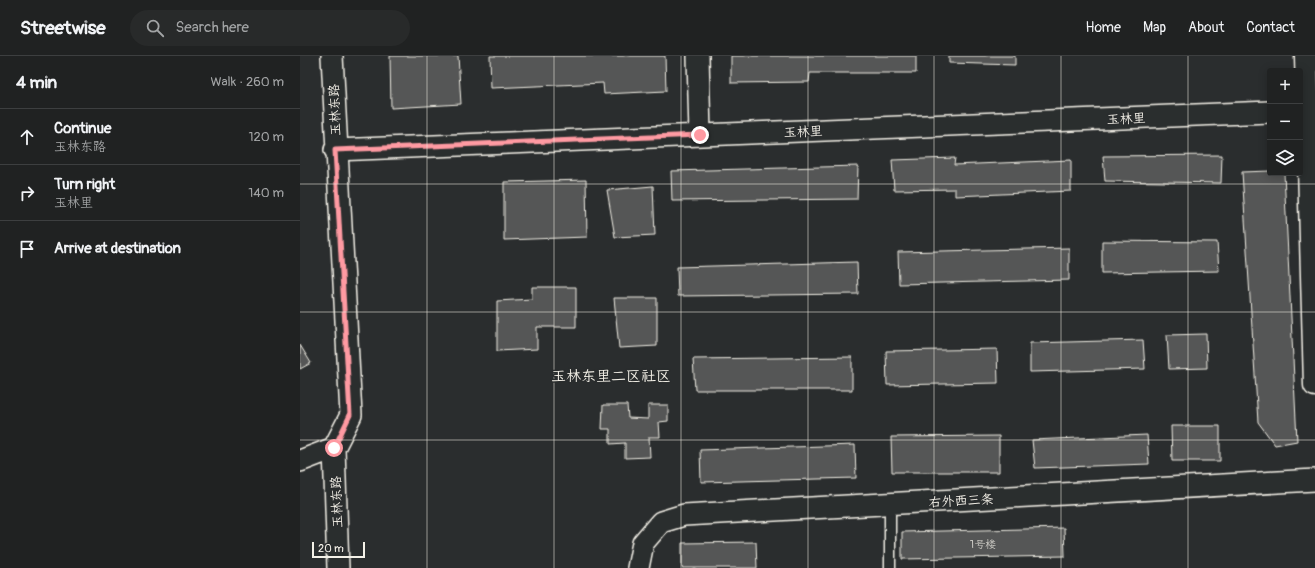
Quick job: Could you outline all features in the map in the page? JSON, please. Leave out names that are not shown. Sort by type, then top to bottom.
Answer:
[{"type":"street","name":"玉林东路","points":[[332,56],[335,150],[350,415],[334,448],[338,568]]},
{"type":"street","points":[[698,56],[700,135]]},
{"type":"street","points":[[1306,56],[1315,385]]},
{"type":"street","name":"玉林里","points":[[335,150],[1267,112]]},
{"type":"street","points":[[300,461],[334,448]]},
{"type":"street","name":"右外西三条","points":[[638,568],[643,543],[661,522],[684,515],[1315,480]]},
{"type":"lane","points":[[890,504],[890,568]]},
{"type":"building","points":[[390,56],[458,56],[461,104],[391,108]]},
{"type":"building","points":[[490,56],[665,56],[666,91],[604,94],[603,83],[491,88]]},
{"type":"building","points":[[731,56],[916,56],[916,73],[810,73],[809,82],[731,83]]},
{"type":"building","points":[[949,56],[1015,56],[1015,65],[949,63]]},
{"type":"building","points":[[1222,155],[1221,183],[1105,181],[1103,156]]},
{"type":"building","points":[[955,158],[954,165],[1071,160],[1071,191],[955,196],[955,189],[894,190],[892,160]]},
{"type":"building","points":[[858,166],[857,199],[672,201],[671,171]]},
{"type":"building","points":[[1267,171],[1267,176],[1284,176],[1297,441],[1275,445],[1258,422],[1242,172]]},
{"type":"building","points":[[586,180],[587,237],[504,240],[504,182]]},
{"type":"building","points":[[653,186],[655,235],[615,237],[607,190]]},
{"type":"building","points":[[1102,241],[1217,242],[1219,271],[1102,273]]},
{"type":"building","points":[[1069,248],[1069,280],[899,284],[898,252]]},
{"type":"building","points":[[857,262],[858,294],[678,296],[677,267]]},
{"type":"building","points":[[532,287],[576,287],[576,327],[537,327],[537,349],[497,351],[497,301],[532,299]]},
{"type":"building","points":[[614,298],[657,298],[657,346],[619,348]]},
{"type":"building","points":[[1206,334],[1207,368],[1169,369],[1167,335]]},
{"type":"building","points":[[1143,340],[1145,369],[1030,372],[1030,343]]},
{"type":"building","points":[[300,345],[311,363],[300,369]]},
{"type":"building","points":[[997,349],[998,383],[887,385],[886,351]]},
{"type":"building","points":[[852,357],[852,390],[695,390],[693,359]]},
{"type":"building","points":[[603,405],[627,405],[628,418],[648,419],[648,405],[668,405],[668,421],[659,422],[660,437],[649,437],[650,457],[625,458],[625,443],[610,444],[610,429],[602,429]]},
{"type":"building","points":[[1171,426],[1220,426],[1220,461],[1172,461]]},
{"type":"building","points":[[1147,435],[1149,464],[1035,468],[1032,440]]},
{"type":"building","points":[[999,436],[999,472],[892,472],[891,437]]},
{"type":"building","points":[[855,445],[856,478],[701,482],[700,450]]},
{"type":"building","points":[[1064,528],[1065,556],[902,559],[902,532]]},
{"type":"building","points":[[756,542],[757,568],[682,568],[682,543]]},
{"type":"district","name":"玉林东里二区社区","points":[[611,376]]},
{"type":"route","points":[[334,448],[350,415],[335,150],[700,135]]}]
